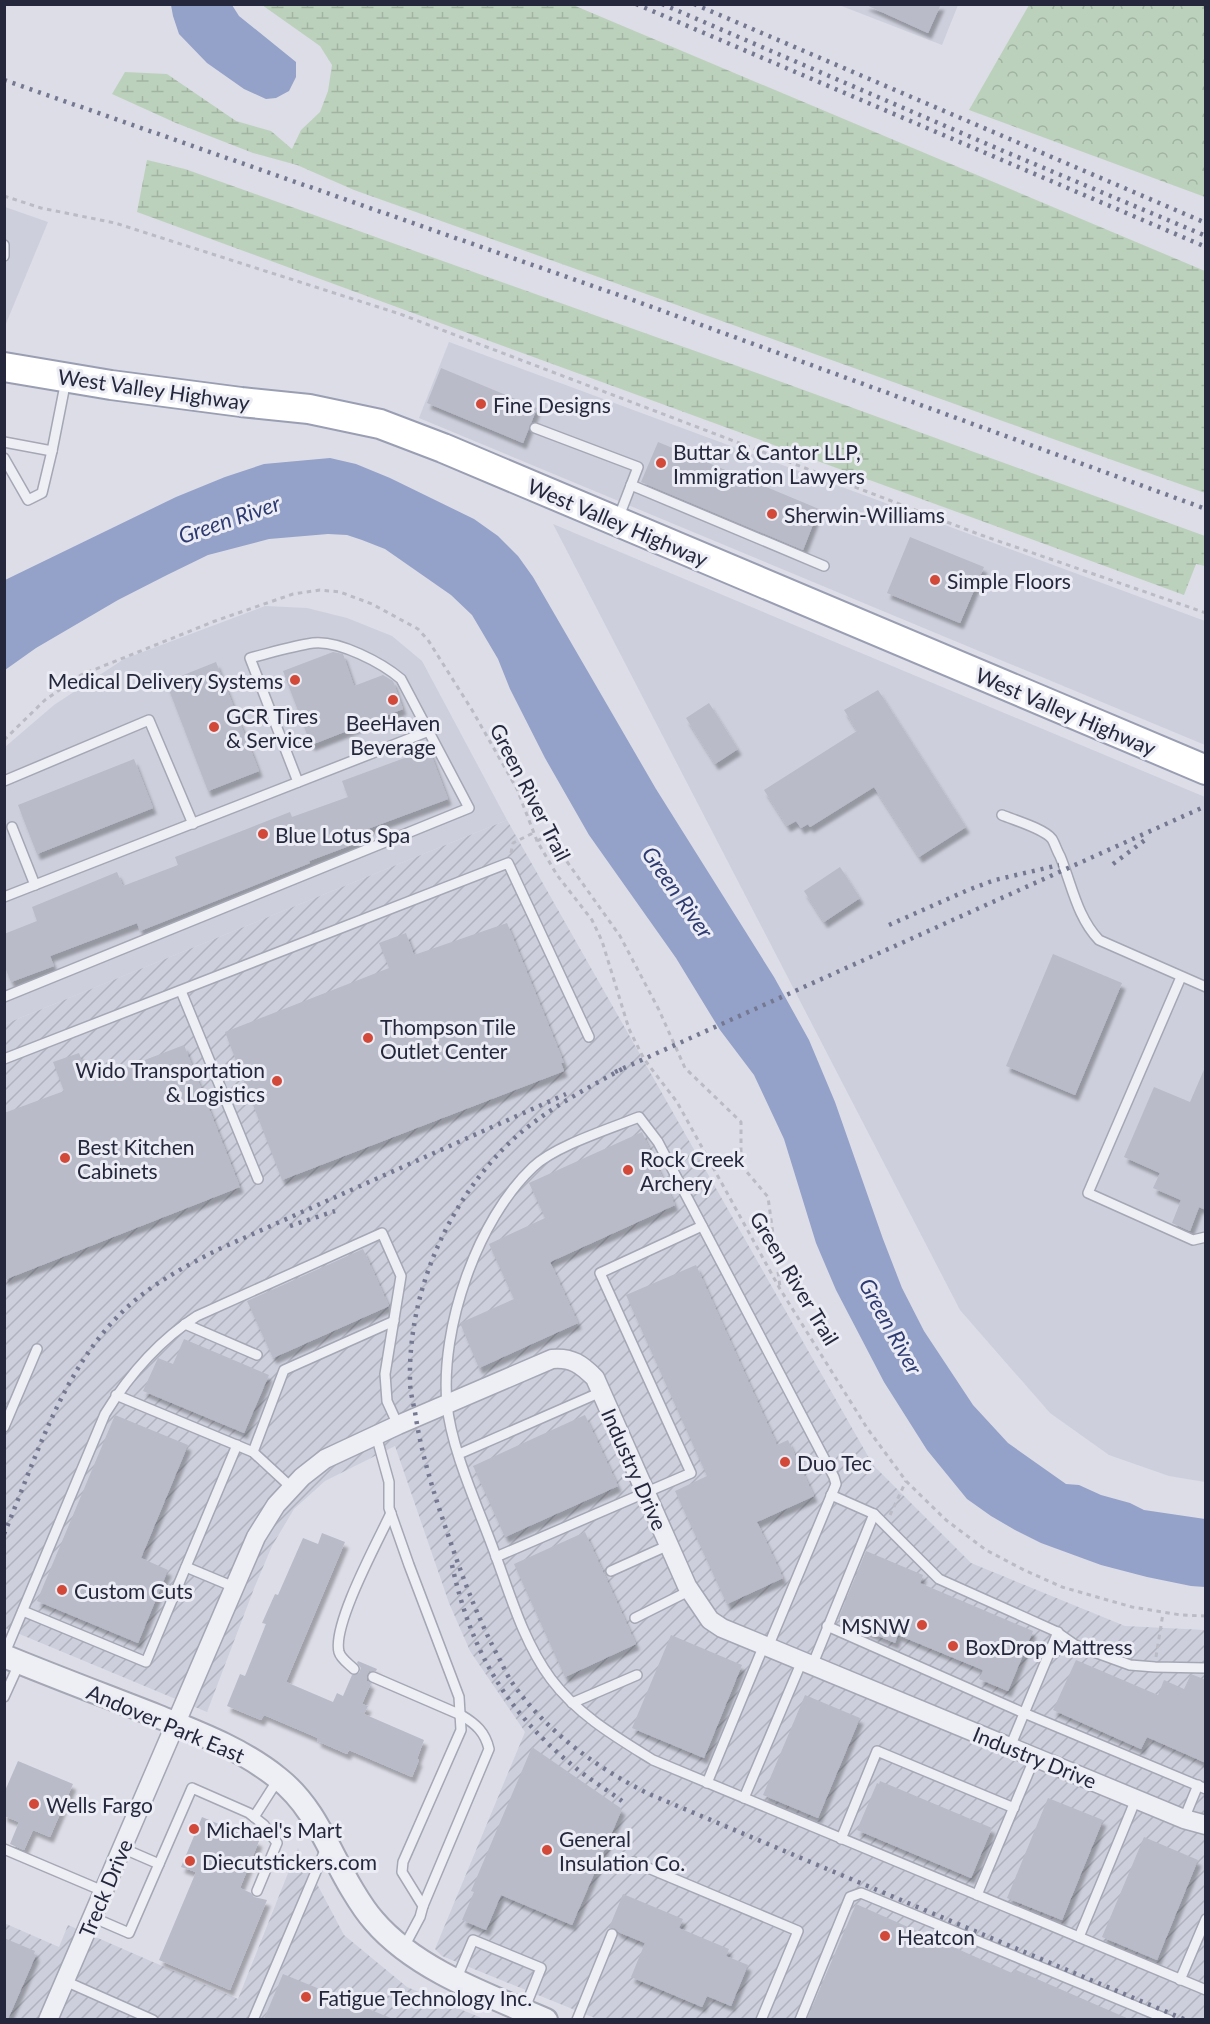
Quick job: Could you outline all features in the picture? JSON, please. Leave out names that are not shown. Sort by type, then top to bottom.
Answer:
[{"type":"main road","name":"West Valley Highway","points":[[4,367],[241,402],[309,409],[380,424],[443,448],[1206,770]]},
{"type":"street","name":"Industry Drive","points":[[175,1724],[256,1537],[276,1505],[302,1477],[325,1459],[398,1425],[552,1359],[565,1358],[585,1367],[595,1378],[689,1591],[710,1620],[722,1628],[1184,1819],[1206,1825]]},
{"type":"street","name":"Andover Park East","points":[[9,1658],[211,1738],[248,1757],[279,1778],[299,1797],[328,1843],[352,1889],[374,1921],[403,1949],[522,2015],[546,2019]]},
{"type":"street","name":"Treck Drive","points":[[48,2019],[175,1724]]},
{"type":"lane","points":[[4,245],[4,256]]},
{"type":"lane","points":[[4,458],[28,500],[42,493],[67,377]]},
{"type":"lane","points":[[535,428],[638,467],[617,522]]},
{"type":"lane","points":[[4,442],[52,451]]},
{"type":"lane","points":[[631,485],[824,566]]},
{"type":"lane","points":[[4,997],[469,807],[401,679],[383,666],[341,646],[315,643],[250,658],[298,782]]},
{"type":"lane","points":[[4,781],[149,720],[193,824]]},
{"type":"lane","points":[[4,897],[429,731]]},
{"type":"lane","points":[[1002,815],[1052,838],[1076,904],[1089,929],[1100,940],[1206,987]]},
{"type":"lane","points":[[12,827],[35,885]]},
{"type":"lane","points":[[4,1059],[508,863],[589,1037]]},
{"type":"lane","points":[[1181,977],[1088,1193],[1193,1240],[1206,1237]]},
{"type":"lane","points":[[181,991],[258,1179]]},
{"type":"lane","points":[[707,1783],[836,1484],[658,1142],[639,1116],[546,1156],[516,1185],[484,1236],[469,1269],[453,1320],[447,1357],[447,1404],[454,1442],[535,1655],[552,1680],[596,1724],[653,1760],[707,1783],[841,1839],[1079,1937],[1180,1980],[1206,1990]]},
{"type":"lane","points":[[496,1557],[691,1473],[600,1273],[702,1226]]},
{"type":"lane","points":[[4,1697],[9,1658],[23,1611],[105,1414],[116,1395],[149,1354],[164,1339],[185,1324],[218,1305],[382,1233],[401,1276],[386,1374],[387,1401],[398,1425]]},
{"type":"lane","points":[[253,1452],[284,1370],[394,1321]]},
{"type":"lane","points":[[185,1324],[257,1355]]},
{"type":"lane","points":[[4,1427],[7,1412],[37,1349]]},
{"type":"lane","points":[[459,1454],[601,1392]]},
{"type":"lane","points":[[116,1395],[253,1452],[292,1488]]},
{"type":"lane","points":[[376,1435],[388,1482],[391,1513],[459,1697],[461,1715],[461,1730],[403,1862],[402,1872],[423,1906]]},
{"type":"lane","points":[[23,1611],[146,1662],[237,1445]]},
{"type":"lane","points":[[831,1495],[874,1514],[939,1579],[1058,1632],[1075,1645],[1130,1665],[1206,1668]]},
{"type":"lane","points":[[354,1669],[341,1657],[339,1637],[347,1608],[391,1513]]},
{"type":"lane","points":[[744,1798],[807,1663],[827,1626],[874,1514]]},
{"type":"lane","points":[[611,1571],[669,1545]]},
{"type":"lane","points":[[186,1567],[234,1587]]},
{"type":"lane","points":[[635,1618],[689,1591]]},
{"type":"lane","points":[[827,1626],[1024,1713],[1202,1787],[1184,1819]]},
{"type":"lane","points":[[1010,1747],[1058,1632]]},
{"type":"lane","points":[[572,1702],[637,1675]]},
{"type":"lane","points":[[373,1677],[461,1715],[474,1723],[486,1737],[489,1749],[420,1917],[403,1949]]},
{"type":"lane","points":[[841,1839],[878,1751],[1014,1808]]},
{"type":"lane","points":[[977,1895],[1035,1757]]},
{"type":"lane","points":[[254,1816],[279,1778]]},
{"type":"lane","points":[[92,1917],[129,1933],[192,1788],[254,1816],[264,1824],[277,1843],[257,1891]]},
{"type":"lane","points":[[1079,1937],[1136,1799]]},
{"type":"lane","points":[[253,2019],[328,1843]]},
{"type":"lane","points":[[122,1848],[159,1864]]},
{"type":"lane","points":[[4,1849],[104,1891]]},
{"type":"lane","points":[[634,1862],[798,1931],[761,2019]]},
{"type":"lane","points":[[800,2019],[850,1897],[861,1893],[1168,2019]]},
{"type":"lane","points":[[1180,1980],[1206,1919]]},
{"type":"lane","points":[[576,2019],[612,1934]]},
{"type":"lane","points":[[456,1980],[473,1940],[541,1968],[522,2015]]},
{"type":"lane","points":[[65,1981],[153,2019]]},
{"type":"path","points":[[4,196],[42,208],[115,224],[400,314],[981,535],[1206,613]]},
{"type":"path","name":"Green River Trail","points":[[4,740],[45,700],[81,675],[292,594],[330,591],[372,604],[418,629],[428,640],[472,710],[517,789],[537,842],[557,875],[592,920],[602,941],[629,1029],[644,1059],[677,1101],[780,1288],[867,1428],[906,1481],[946,1520],[986,1550],[1024,1570],[1062,1587],[1099,1599],[1163,1612],[1206,1616]]},
{"type":"path","points":[[508,863],[513,843],[533,833]]},
{"type":"path","points":[[537,842],[549,835],[620,936],[659,1011],[685,1068],[741,1122],[741,1165],[768,1197],[780,1288]]},
{"type":"path","points":[[885,1526],[906,1481]]},
{"type":"path","points":[[1155,1667],[1163,1612]]},
{"type":"shaded area","points":[[839,5],[958,5],[942,45]]},
{"type":"shaded area","points":[[5,207],[48,222],[5,326]]},
{"type":"shaded area","points":[[449,342],[1205,621],[1205,745],[419,418]]},
{"type":"shaded area","points":[[553,524],[1205,797],[1205,1482],[1169,1476],[1109,1455],[1050,1413],[960,1310]]},
{"type":"shaded area","points":[[265,606],[307,608],[347,618],[392,636],[422,661],[507,820],[5,1024],[5,747],[54,705],[124,659]]},
{"type":"shaded area","points":[[507,820],[873,1465],[971,1563],[1125,1626],[1205,1630],[1205,2019],[597,2019],[442,1956],[435,1949],[525,1732],[470,1651],[449,1603],[395,1446],[325,1481],[294,1509],[272,1546],[207,1712],[5,1628],[5,1024]]},
{"type":"shaded area","points":[[298,1848],[344,1935],[407,1987],[484,2019],[5,2019],[4,1923],[59,1947],[68,1925],[238,1999]]},
{"type":"green space","points":[[262,5],[573,5],[1205,271],[1205,493],[354,190],[297,165],[253,153],[176,123],[112,94],[125,72],[167,74],[236,121],[271,131],[292,149],[301,130],[320,112],[328,91],[332,65],[320,46]]},
{"type":"green space","points":[[1029,5],[1205,5],[1205,197],[969,110]]},
{"type":"green space","points":[[147,160],[185,169],[1205,536],[1205,566],[1196,564],[1184,595],[137,212]]},
{"type":"water","points":[[171,5],[232,5],[239,16],[296,62],[296,77],[289,91],[276,98],[266,99],[244,89],[207,63],[179,34]]},
{"type":"water","name":"Green River","points":[[330,458],[356,464],[390,478],[474,519],[498,536],[518,556],[533,577],[656,789],[774,977],[809,1040],[835,1102],[902,1288],[924,1331],[973,1405],[1008,1443],[1066,1484],[1079,1485],[1144,1510],[1205,1519],[1205,1587],[1147,1577],[1101,1565],[1041,1543],[991,1516],[967,1499],[927,1450],[884,1382],[836,1290],[816,1243],[784,1139],[754,1075],[720,1030],[676,958],[589,835],[545,758],[510,689],[498,659],[472,615],[451,595],[385,549],[347,535],[328,534],[269,539],[208,555],[167,575],[118,600],[36,648],[5,670],[5,580],[176,497],[225,477],[264,464]]},
{"type":"building","points":[[864,4],[941,4],[928,33]]},
{"type":"building","points":[[441,368],[537,408],[523,443],[427,403]]},
{"type":"building","points":[[658,442],[819,509],[803,550],[641,482]]},
{"type":"building","name":"Simple Floors","points":[[910,537],[984,567],[960,623],[887,593]]},
{"type":"building","points":[[333,652],[343,654],[354,686],[383,675],[393,681],[403,709],[311,745],[283,671]]},
{"type":"building","points":[[216,662],[259,771],[208,791],[166,682]]},
{"type":"building","points":[[878,690],[966,827],[919,857],[874,787],[810,827],[808,824],[801,828],[796,821],[787,826],[764,790],[857,731],[844,710]]},
{"type":"building","points":[[709,703],[738,749],[715,764],[686,718]]},
{"type":"building","points":[[429,749],[448,799],[362,831],[365,840],[140,931],[137,923],[50,956],[54,966],[11,982],[4,965],[4,934],[37,921],[32,907],[117,872],[123,886],[178,865],[175,857],[290,812],[292,817],[348,797],[342,781]]},
{"type":"building","points":[[134,759],[153,808],[37,854],[18,805]]},
{"type":"building","points":[[840,867],[860,898],[824,922],[804,891]]},
{"type":"building","points":[[507,923],[564,1063],[561,1063],[564,1071],[282,1180],[225,1032],[389,968],[379,943],[406,933],[414,955]]},
{"type":"building","points":[[1053,954],[1122,983],[1075,1095],[1006,1066]]},
{"type":"building","points":[[184,1045],[240,1187],[4,1280],[4,1113],[64,1091],[53,1062],[79,1053],[90,1081]]},
{"type":"building","points":[[1206,1065],[1206,1210],[1199,1207],[1190,1231],[1172,1223],[1181,1200],[1153,1188],[1160,1173],[1124,1157],[1154,1087],[1190,1102]]},
{"type":"building","points":[[642,1132],[675,1205],[550,1262],[578,1323],[479,1368],[460,1323],[514,1299],[489,1244],[545,1218],[529,1183]]},
{"type":"building","points":[[363,1249],[389,1306],[273,1358],[247,1301]]},
{"type":"building","points":[[696,1265],[777,1445],[788,1440],[814,1496],[757,1522],[783,1578],[727,1604],[675,1491],[707,1476],[626,1295]]},
{"type":"building","points":[[184,1339],[269,1375],[244,1433],[143,1391],[158,1358],[173,1364]]},
{"type":"building","points":[[115,1415],[188,1445],[141,1558],[168,1570],[138,1643],[37,1601]]},
{"type":"building","points":[[585,1415],[618,1486],[505,1537],[473,1466]]},
{"type":"building","points":[[585,1532],[636,1644],[565,1677],[514,1564]]},
{"type":"building","points":[[322,1533],[345,1542],[286,1682],[333,1702],[337,1693],[343,1696],[352,1675],[359,1673],[361,1668],[358,1661],[377,1669],[369,1671],[367,1675],[367,1681],[371,1683],[362,1704],[368,1706],[364,1714],[424,1740],[412,1777],[349,1750],[347,1754],[317,1741],[318,1738],[264,1715],[261,1720],[227,1706],[240,1674],[245,1676],[266,1624],[262,1623],[275,1594],[278,1595],[303,1538],[318,1544]]},
{"type":"building","points":[[866,1551],[923,1575],[920,1583],[1033,1631],[1008,1691],[979,1679],[983,1670],[898,1635],[895,1643],[838,1619]]},
{"type":"building","points":[[671,1635],[742,1665],[704,1758],[632,1728]]},
{"type":"building","points":[[1076,1660],[1158,1695],[1164,1680],[1184,1689],[1191,1674],[1206,1680],[1206,1763],[1147,1737],[1141,1749],[1053,1710]]},
{"type":"building","points":[[805,1695],[860,1718],[818,1818],[763,1795]]},
{"type":"building","name":"General Insulation Co.","points":[[532,1747],[622,1809],[572,1925],[501,1895],[486,1930],[462,1920],[474,1892],[471,1891]]},
{"type":"building","name":"Wells Fargo","points":[[18,1761],[73,1784],[50,1837],[33,1830],[24,1850],[10,1844],[19,1822],[4,1816],[4,1793]]},
{"type":"building","points":[[880,1781],[992,1828],[971,1878],[857,1830],[877,1783],[879,1784]]},
{"type":"building","points":[[1048,1798],[1103,1820],[1062,1920],[1007,1898]]},
{"type":"building","points":[[202,1817],[259,1841],[240,1888],[254,1897],[267,1900],[230,1990],[159,1960],[196,1872],[181,1867]]},
{"type":"building","points":[[1144,1837],[1198,1860],[1157,1960],[1102,1937]]},
{"type":"building","points":[[623,1894],[683,1919],[679,1928],[729,1949],[726,1956],[748,1965],[731,2006],[707,1996],[702,2007],[631,1977],[645,1943],[618,1932],[615,1928],[609,1928]]},
{"type":"building","name":"Heatcon","points":[[856,1904],[1012,1973],[1014,1969],[1129,2019],[807,2019]]},
{"type":"building","points":[[4,1938],[35,1951],[36,1955],[8,2019],[4,2019]]},
{"type":"building","name":"Fatigue Technology Inc.","points":[[283,1974],[393,2019],[264,2019]]},
{"type":"railway","points":[[636,4],[1206,247]]},
{"type":"railway","points":[[662,4],[1206,236]]},
{"type":"railway","points":[[694,4],[1206,223]]},
{"type":"railway","points":[[4,80],[630,299],[1206,509]]},
{"type":"railway","points":[[615,1072],[1206,806]]},
{"type":"railway","points":[[1113,864],[1145,840]]},
{"type":"railway","points":[[889,925],[995,880],[1059,865]]},
{"type":"railway","points":[[622,1069],[561,1104],[532,1124],[505,1147],[484,1171],[448,1225],[434,1255],[423,1285],[416,1317],[411,1349],[410,1385],[426,1465],[469,1593],[509,1678],[526,1701],[557,1733],[611,1773],[649,1794],[1186,2020]]},
{"type":"railway","points":[[4,1534],[43,1438],[73,1376],[92,1347],[139,1297],[167,1277],[217,1250],[566,1094]]},
{"type":"railway","points":[[290,1226],[335,1211]]},
{"type":"railway","points":[[452,1565],[460,1596],[481,1653],[495,1679],[512,1703],[552,1748],[582,1773],[622,1801]]},
{"type":"place","name":"Fine Designs","points":[[481,404]]},
{"type":"place","name":"Buttar & Cantor LLP, Immigration Lawyers","points":[[661,463]]},
{"type":"place","name":"Sherwin-Williams","points":[[772,514]]},
{"type":"place","name":"Simple Floors","points":[[935,580]]},
{"type":"place","name":"Medical Delivery Systems","points":[[295,680]]},
{"type":"place","name":"BeeHaven Beverage","points":[[393,700]]},
{"type":"place","name":"GCR Tires & Service","points":[[214,727]]},
{"type":"place","name":"Blue Lotus Spa","points":[[263,834]]},
{"type":"place","name":"Thompson Tile Outlet Center","points":[[368,1038]]},
{"type":"place","name":"Wido Transportation & Logistics","points":[[277,1081]]},
{"type":"place","name":"Best Kitchen Cabinets","points":[[65,1158]]},
{"type":"place","name":"Rock Creek Archery","points":[[628,1170]]},
{"type":"place","name":"Duo Tec","points":[[785,1462]]},
{"type":"place","name":"Custom Cuts","points":[[62,1590]]},
{"type":"place","name":"MSNW","points":[[922,1625]]},
{"type":"place","name":"BoxDrop Mattress","points":[[953,1646]]},
{"type":"place","name":"Wells Fargo","points":[[34,1804]]},
{"type":"place","name":"Michael's Mart","points":[[194,1829]]},
{"type":"place","name":"General Insulation Co.","points":[[547,1850]]},
{"type":"place","name":"Diecutstickers.com","points":[[190,1861]]},
{"type":"place","name":"Heatcon","points":[[885,1936]]},
{"type":"place","name":"Fatigue Technology Inc.","points":[[306,1997]]}]
